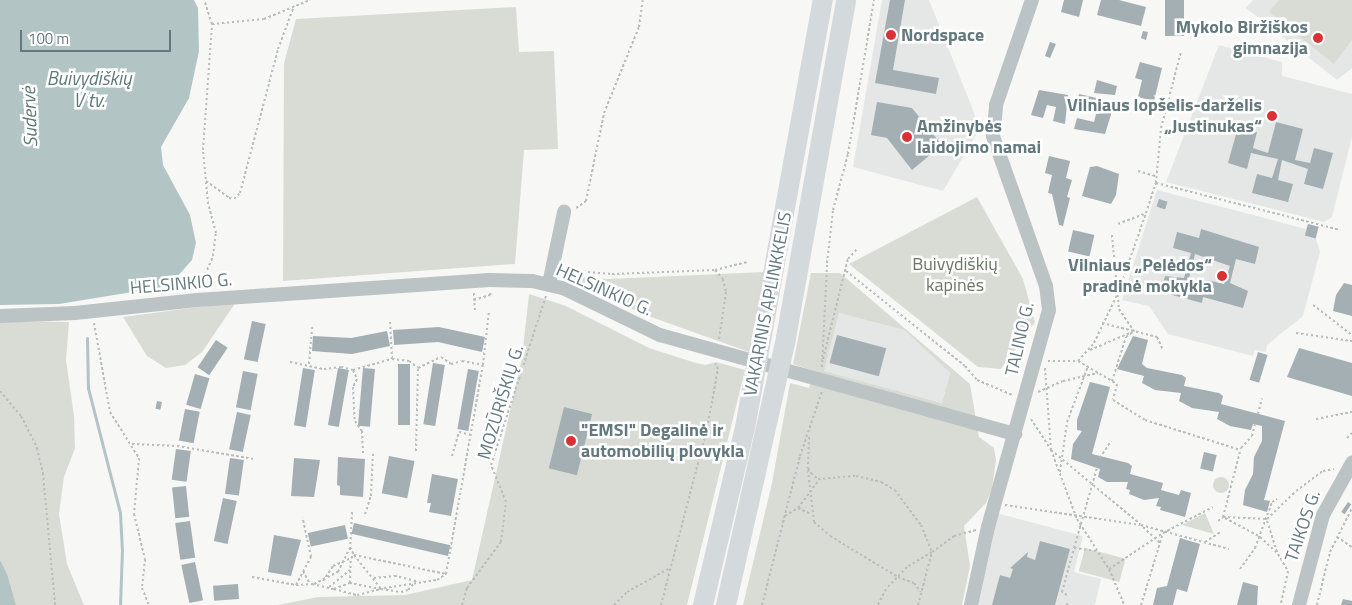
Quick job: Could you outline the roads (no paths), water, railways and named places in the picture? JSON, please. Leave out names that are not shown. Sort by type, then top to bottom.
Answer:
[{"type":"highway","name":"VAKARINIS APLINKKELIS","points":[[702,605],[745,428],[823,0]]},
{"type":"highway","name":"VAKARINIS APLINKKELIS","points":[[726,605],[786,338],[846,0]]},
{"type":"street","name":"TALINO G.","points":[[971,605],[988,527],[1046,323],[1048,298],[994,147],[992,126],[996,105],[1032,0]]},
{"type":"street","points":[[550,284],[564,212]]},
{"type":"street","name":"HELSINKIO G.","points":[[0,316],[75,313],[196,300],[499,280],[550,284],[660,335],[718,352],[816,376],[1015,434]]},
{"type":"street","name":"TAIKOS G.","points":[[1299,605],[1316,534],[1348,468]]},
{"type":"water","name":"Buivydiškių V tv.","points":[[0,0],[194,0],[198,8],[199,51],[189,98],[161,147],[163,165],[190,215],[196,243],[192,260],[169,286],[59,304],[0,305]]},
{"type":"water","points":[[0,560],[7,574],[16,605],[0,605]]},
{"type":"waterway","points":[[87,338],[88,388],[120,513],[122,550],[120,605]]},
{"type":"place","name":"Nordspace","points":[[891,35]]},
{"type":"place","name":"Mykolo Biržiškos gimnazija","points":[[1318,38]]},
{"type":"place","name":"Vilniaus lopšelis-darželis „Justinukas“","points":[[1272,116]]},
{"type":"place","name":"Amžinybės laidojimo namai","points":[[907,137]]},
{"type":"place","name":"Vilniaus „Pelėdos“ pradinė mokykla","points":[[1222,276]]},
{"type":"place","name":"\"EMSI\" Degalinė ir automobilių plovykla","points":[[571,441]]},
{"type":"water label","name":"Sudervė","points":[[29,117]]},
{"type":"park label","name":"Buivydiškių kapinės","points":[[955,275]]}]
